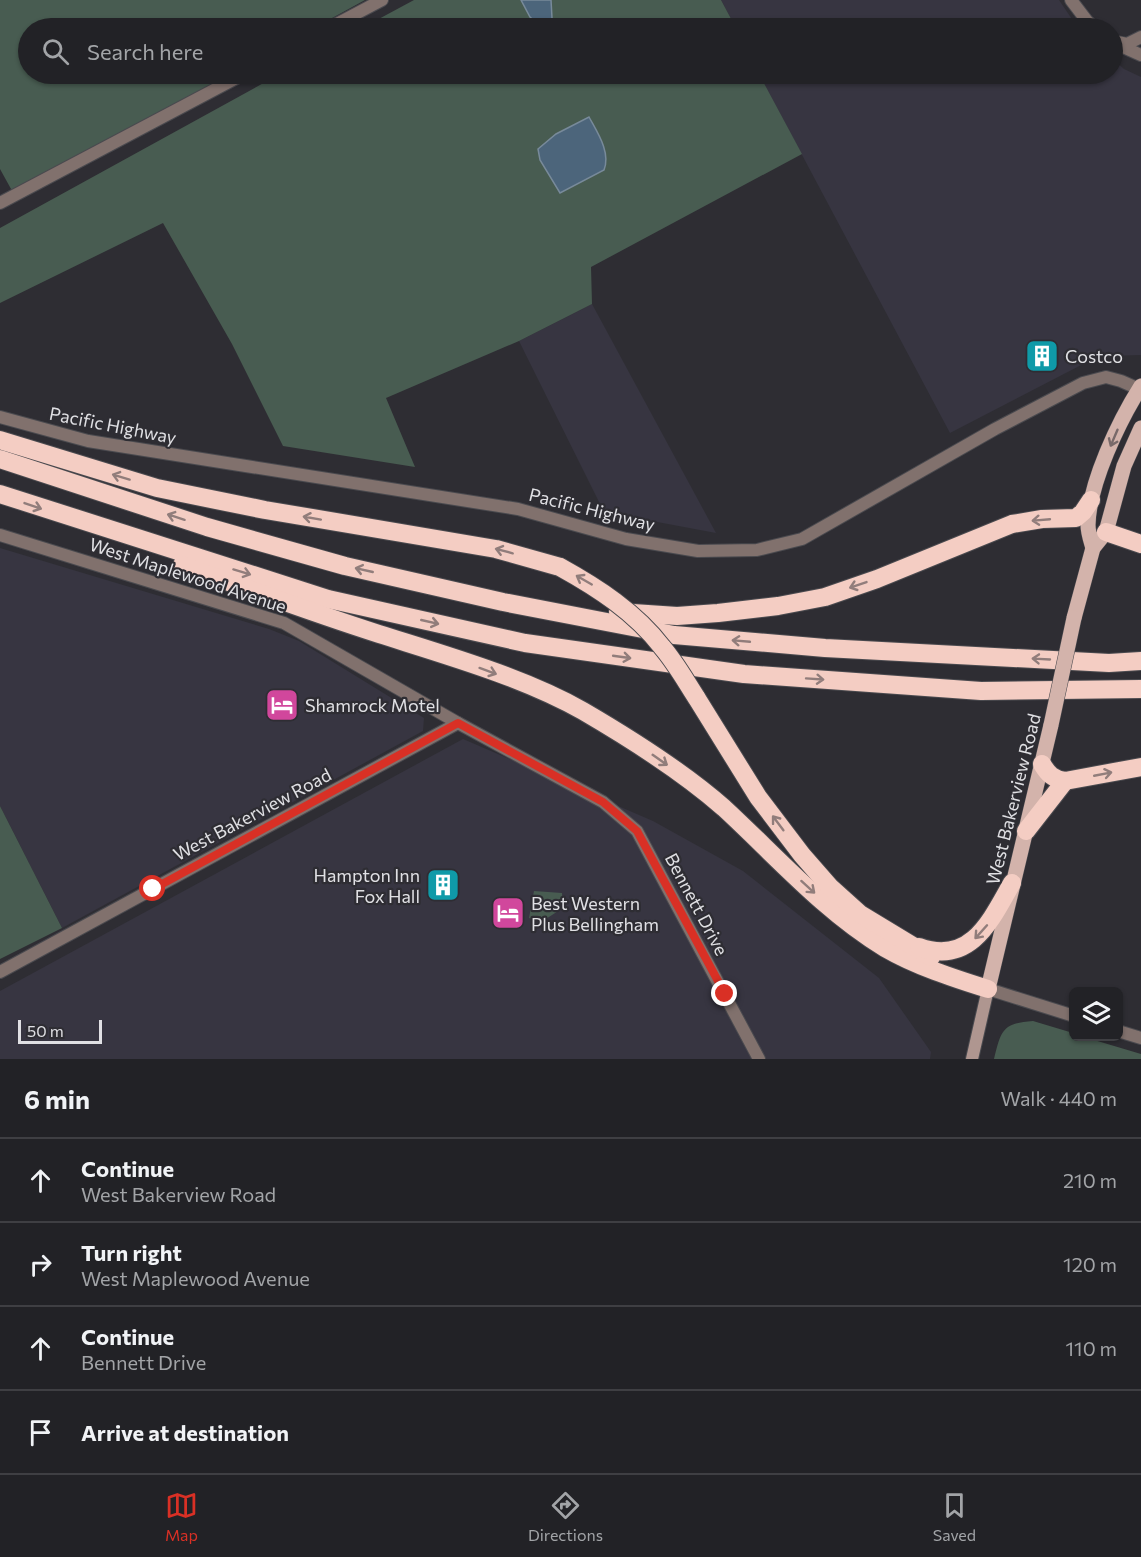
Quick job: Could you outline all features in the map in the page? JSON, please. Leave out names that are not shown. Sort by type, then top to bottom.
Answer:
[{"type":"highway","points":[[0,440],[157,488],[265,510],[496,549],[560,567],[592,585],[623,608],[662,646],[758,797],[802,855],[830,887],[860,914],[903,942],[988,989]]},
{"type":"highway","points":[[0,459],[207,527],[345,566],[503,602],[674,635],[825,648],[1109,663],[1141,662]]},
{"type":"highway","points":[[0,494],[328,599],[525,643],[733,673],[780,677],[981,691],[1141,689]]},
{"type":"highway","points":[[503,602],[678,615],[778,606],[825,597],[877,579],[1012,524],[1042,519],[1076,518],[1091,500]]},
{"type":"highway","points":[[66,517],[166,559],[336,620],[489,671],[582,711],[658,758],[700,789],[825,902],[885,948],[944,974],[988,989]]},
{"type":"highway","points":[[1106,532],[1141,544]]},
{"type":"highway","points":[[1042,764],[1049,775],[1056,780],[1065,781],[1141,766]]},
{"type":"highway","points":[[1026,831],[1065,781]]},
{"type":"highway","points":[[903,942],[928,951],[947,953],[964,946],[978,937],[993,917],[1012,883]]},
{"type":"main road","name":"West Bakerview Road","points":[[1093,548],[1088,528],[1091,500],[1117,431],[1140,387]]},
{"type":"main road","name":"West Bakerview Road","points":[[972,1059],[1051,726],[1074,618],[1093,548],[1106,532],[1124,466],[1141,428]]},
{"type":"street","points":[[348,18],[382,0]]},
{"type":"street","points":[[1071,0],[1085,18]]},
{"type":"street","points":[[1123,43],[1141,38]]},
{"type":"street","points":[[1123,47],[1141,55]]},
{"type":"street","points":[[0,204],[225,84]]},
{"type":"street","name":"Pacific Highway","points":[[0,417],[88,441],[518,509],[648,543],[698,551],[757,550],[802,539],[995,429],[1083,383],[1106,377],[1140,387]]},
{"type":"street","name":"West Maplewood Avenue","points":[[0,535],[284,623],[458,723],[603,802],[637,831]]},
{"type":"street","name":"West Bakerview Road","points":[[0,972],[458,723]]},
{"type":"street","name":"Bennett Drive","points":[[637,831],[759,1059]]},
{"type":"street","points":[[988,989],[1069,1014]]},
{"type":"street","points":[[1123,1032],[1141,1038]]},
{"type":"shaded area","points":[[721,0],[1059,0],[1071,18],[731,18]]},
{"type":"shaded area","points":[[1123,68],[1141,77],[1141,355],[1108,356],[1089,361],[950,433],[764,84],[1123,84]]},
{"type":"shaded area","points":[[592,304],[716,533],[604,512],[519,341]]},
{"type":"shaded area","points":[[0,548],[269,629],[299,641],[424,718],[423,731],[62,928],[0,806]]},
{"type":"shaded area","points":[[463,739],[653,821],[743,871],[879,978],[931,1052],[930,1059],[0,1059],[0,991]]},
{"type":"green space","points":[[0,0],[365,0],[332,18],[18,18],[18,84],[217,84],[16,198],[0,169]]},
{"type":"green space","points":[[414,0],[721,0],[731,18],[381,18]]},
{"type":"green space","points":[[262,84],[764,84],[802,154],[591,267],[592,304],[519,341],[386,398],[415,467],[283,446],[232,344],[163,223],[0,303],[0,228]]},
{"type":"green space","points":[[0,806],[62,928],[0,959]]},
{"type":"green space","points":[[534,891],[562,893],[563,908],[541,922],[529,918]]},
{"type":"green space","points":[[1033,1021],[1069,1032],[1069,1041],[1097,1041],[1141,1054],[1141,1059],[994,1059],[1004,1030],[1023,1022]]},
{"type":"water","points":[[521,0],[551,0],[552,18],[530,17]]},
{"type":"water","points":[[589,117],[606,156],[604,170],[560,193],[540,160],[538,149],[556,134]]},
{"type":"place","name":"Costco","points":[[1042,356]]},
{"type":"place","name":"Shamrock Motel","points":[[282,705]]},
{"type":"place","name":"Hampton Inn Fox Hall","points":[[443,885]]},
{"type":"place","name":"Best Western Plus Bellingham","points":[[508,913]]},
{"type":"route","points":[[153,889],[458,723],[603,802],[630,823],[637,831],[725,994]]}]
